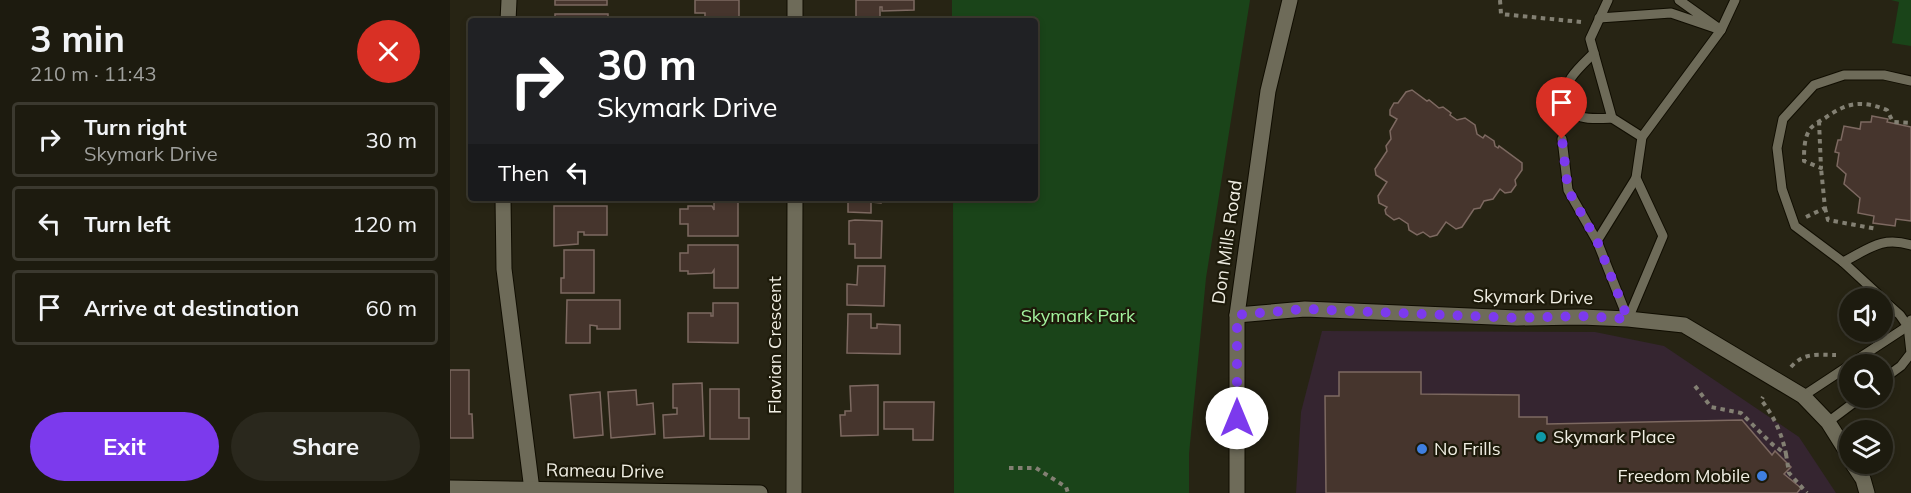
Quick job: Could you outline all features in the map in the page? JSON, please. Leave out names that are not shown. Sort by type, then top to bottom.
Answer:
[{"type":"street","points":[[508,18],[509,0]]},
{"type":"street","points":[[795,0],[795,18]]},
{"type":"street","name":"Don Mills Road","points":[[1237,493],[1237,315],[1268,91],[1290,0]]},
{"type":"street","points":[[503,201],[504,269],[532,490]]},
{"type":"street","name":"Flavian Crescent","points":[[794,493],[795,201]]},
{"type":"street","name":"Skymark Drive","points":[[1237,315],[1305,309],[1517,318],[1581,316],[1684,325],[1803,396],[1828,422],[1839,440]]},
{"type":"street","points":[[1860,474],[1867,493]]},
{"type":"street","name":"Rameau Drive","points":[[450,489],[760,493]]},
{"type":"lane","points":[[1608,0],[1590,39],[1612,118]]},
{"type":"lane","points":[[1679,0],[1722,30]]},
{"type":"lane","points":[[1597,241],[1636,178],[1642,137],[1722,30],[1735,0]]},
{"type":"lane","points":[[1598,21],[1671,13],[1722,30]]},
{"type":"lane","points":[[1594,53],[1569,81],[1566,96],[1568,107],[1577,116],[1591,120],[1612,118],[1642,137]]},
{"type":"lane","points":[[1870,288],[1843,262],[1795,226],[1782,189],[1777,148],[1783,119],[1814,85],[1844,75],[1884,75],[1911,81]]},
{"type":"lane","points":[[1562,139],[1568,190],[1597,241],[1628,319]]},
{"type":"lane","points":[[1628,319],[1663,236],[1636,178]]},
{"type":"lane","points":[[1843,262],[1881,242],[1895,240],[1911,245]]},
{"type":"lane","points":[[1893,309],[1910,325],[1911,353],[1893,372]]},
{"type":"lane","points":[[1866,354],[1910,325]]},
{"type":"lane","points":[[1803,396],[1839,372]]},
{"type":"lane","points":[[1828,422],[1847,408]]},
{"type":"path","points":[[1500,0],[1501,14],[1598,21]]},
{"type":"path","points":[[1821,168],[1804,161],[1804,145],[1810,128],[1840,108],[1855,103],[1887,110],[1893,122],[1911,123]]},
{"type":"path","points":[[1819,122],[1821,168],[1828,220],[1887,231]]},
{"type":"path","points":[[1794,223],[1825,208]]},
{"type":"path","points":[[1791,367],[1799,358],[1815,355],[1839,356]]},
{"type":"path","points":[[1695,386],[1711,407],[1741,413],[1772,444],[1786,454]]},
{"type":"path","points":[[1763,397],[1761,400],[1772,413],[1783,441],[1789,473],[1807,493]]},
{"type":"path","points":[[1010,468],[1036,468],[1066,488],[1068,493]]},
{"type":"shaded area","points":[[1322,331],[1595,332],[1664,346],[1799,437],[1836,493],[1296,493],[1301,412]]},
{"type":"green space","name":"Skymark Park","points":[[952,0],[1250,0],[1206,278],[1189,454],[1189,493],[954,493],[953,201],[1038,201],[1038,18],[952,18]]},
{"type":"green space","points":[[1891,0],[1911,0],[1911,46],[1892,43],[1899,2]]},
{"type":"building","points":[[555,0],[607,0],[607,5],[555,5]]},
{"type":"building","points":[[695,0],[739,0],[739,17],[705,18],[705,13],[695,13]]},
{"type":"building","points":[[856,0],[914,0],[914,10],[882,11],[880,7],[880,18],[856,18]]},
{"type":"building","points":[[555,14],[608,14],[608,18],[555,18]]},
{"type":"building","points":[[1412,90],[1439,108],[1443,107],[1457,120],[1465,118],[1475,125],[1477,134],[1483,138],[1485,135],[1494,141],[1495,146],[1498,148],[1499,146],[1522,163],[1522,170],[1511,192],[1505,193],[1500,189],[1493,199],[1484,201],[1480,208],[1474,209],[1462,227],[1456,229],[1446,222],[1437,235],[1430,237],[1423,232],[1417,235],[1409,230],[1408,224],[1399,218],[1394,220],[1386,214],[1387,207],[1379,203],[1378,196],[1387,182],[1376,175],[1375,169],[1387,151],[1386,146],[1391,139],[1390,131],[1397,119],[1390,115],[1390,110],[1406,92]]},
{"type":"building","points":[[1872,116],[1911,127],[1911,221],[1896,219],[1895,226],[1873,223],[1874,216],[1858,213],[1860,198],[1844,184],[1846,174],[1837,166],[1839,153],[1835,152],[1844,126],[1860,129],[1861,122],[1871,122]]},
{"type":"building","points":[[714,201],[738,201],[738,236],[688,236],[688,224],[680,224],[680,209],[688,209],[688,206],[712,206],[714,210]]},
{"type":"building","points":[[848,201],[881,201],[881,203],[871,202],[871,213],[848,212]]},
{"type":"building","points":[[554,206],[607,206],[607,235],[584,235],[584,232],[578,232],[578,244],[554,246]]},
{"type":"building","points":[[849,221],[882,221],[881,258],[855,258],[855,244],[849,244]]},
{"type":"building","points":[[688,245],[738,245],[738,288],[714,288],[714,270],[712,273],[688,274],[688,271],[680,271],[680,253],[688,253]]},
{"type":"building","points":[[564,250],[594,250],[594,293],[561,293],[561,278],[564,278]]},
{"type":"building","points":[[858,266],[885,266],[884,306],[847,305],[847,284],[857,285]]},
{"type":"building","points":[[567,300],[620,300],[620,329],[597,329],[597,326],[590,325],[590,343],[566,343]]},
{"type":"building","points":[[713,303],[738,303],[738,343],[688,342],[688,313],[711,313],[713,316]]},
{"type":"building","points":[[848,314],[871,314],[871,328],[877,328],[877,324],[900,325],[900,354],[847,353]]},
{"type":"building","points":[[450,370],[469,370],[469,414],[472,414],[473,438],[450,438]]},
{"type":"building","name":"Skymark Place","points":[[1339,372],[1421,372],[1421,394],[1519,395],[1519,417],[1547,417],[1547,424],[1742,420],[1772,455],[1775,451],[1791,467],[1784,474],[1801,488],[1797,493],[1326,493],[1325,396],[1339,396]]},
{"type":"building","points":[[702,383],[704,436],[664,438],[663,415],[677,414],[677,408],[673,408],[673,384]]},
{"type":"building","points":[[878,385],[878,435],[841,436],[840,415],[845,415],[845,411],[851,411],[850,386]]},
{"type":"building","points":[[710,389],[739,389],[739,418],[749,418],[749,439],[710,439]]},
{"type":"building","points":[[636,390],[637,405],[653,403],[655,434],[611,438],[608,392]]},
{"type":"building","points":[[600,392],[603,435],[574,438],[570,395]]},
{"type":"building","points":[[884,402],[934,402],[933,440],[913,440],[913,429],[884,429]]},
{"type":"place","name":"Skymark Place","points":[[1541,437]]},
{"type":"place","name":"No Frills","points":[[1422,449]]},
{"type":"place","name":"Freedom Mobile","points":[[1762,476]]},
{"type":"route","points":[[1237,418],[1237,315],[1305,309],[1517,318],[1581,316],[1628,319],[1597,241],[1568,190],[1562,139]]}]
